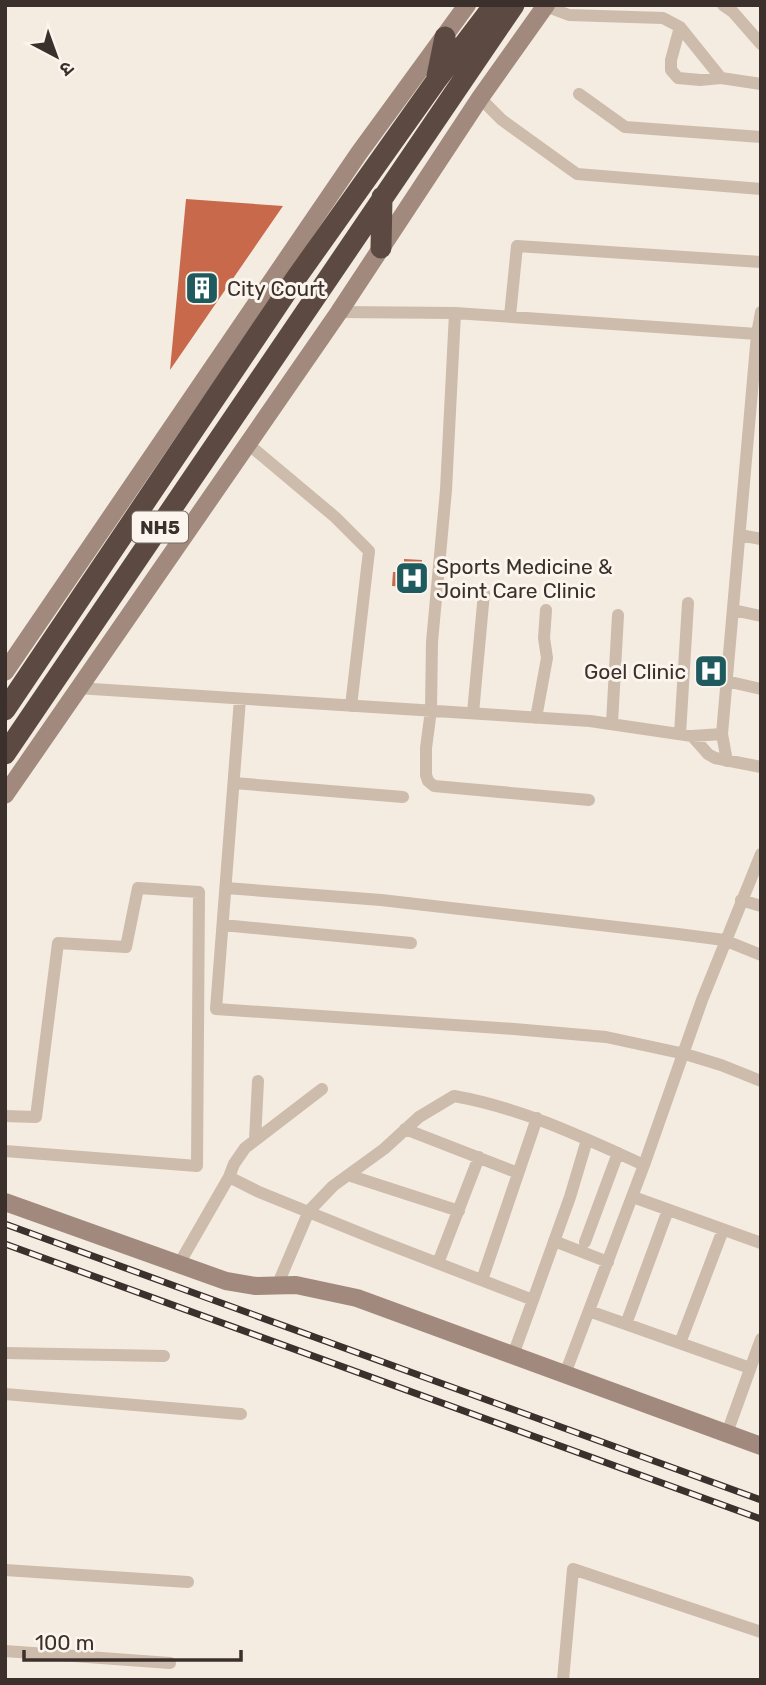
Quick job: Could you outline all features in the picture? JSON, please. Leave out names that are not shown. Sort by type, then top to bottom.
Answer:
[{"type":"highway","name":"NH5","points":[[5,710],[294,281],[436,81],[494,5]]},
{"type":"highway","name":"NH5","points":[[5,754],[514,5]]},
{"type":"highway","points":[[436,81],[445,37]]},
{"type":"highway","points":[[381,248],[382,197]]},
{"type":"street","points":[[5,672],[359,153],[467,5]]},
{"type":"street","points":[[723,5],[761,44]]},
{"type":"street","points":[[5,794],[339,312],[480,98],[546,6],[569,15],[663,11],[680,27],[721,78]]},
{"type":"street","points":[[680,27],[671,60],[671,70],[678,78],[721,78],[761,84]]},
{"type":"street","points":[[579,94],[625,127],[761,137]]},
{"type":"street","points":[[480,98],[502,120],[576,174],[761,189]]},
{"type":"street","points":[[510,316],[517,246],[761,262]]},
{"type":"street","points":[[339,312],[455,313],[757,334]]},
{"type":"street","points":[[727,761],[722,734],[726,681],[740,535],[755,425],[757,334],[761,312]]},
{"type":"street","points":[[455,313],[446,490],[432,642],[426,775],[434,786],[589,800]]},
{"type":"street","points":[[248,444],[335,517],[369,551],[351,706]]},
{"type":"street","points":[[740,535],[761,540]]},
{"type":"street","points":[[473,713],[484,593]]},
{"type":"street","points":[[686,735],[688,603]]},
{"type":"street","points":[[536,718],[547,658],[544,638],[546,610]]},
{"type":"street","points":[[733,610],[761,616]]},
{"type":"street","points":[[612,723],[618,615]]},
{"type":"street","points":[[726,681],[761,689]]},
{"type":"street","points":[[77,688],[612,723],[686,735],[722,734]]},
{"type":"street","points":[[240,699],[216,1009],[606,1037],[685,1054],[761,1081]]},
{"type":"street","points":[[686,735],[708,754],[727,761],[761,767]]},
{"type":"street","points":[[234,783],[403,797]]},
{"type":"street","points":[[565,1374],[633,1197],[724,940],[761,853]]},
{"type":"street","points":[[5,1116],[36,1117],[58,943],[126,947],[138,888],[199,892],[197,1166],[5,1152]]},
{"type":"street","points":[[226,888],[381,900],[724,940],[761,955]]},
{"type":"street","points":[[741,900],[761,906]]},
{"type":"street","points":[[223,925],[411,943]]},
{"type":"street","points":[[255,1140],[257,1081]]},
{"type":"street","points":[[179,1264],[245,1147],[322,1089]]},
{"type":"street","points":[[277,1286],[309,1211],[333,1186],[384,1149],[419,1117],[454,1096],[488,1102],[537,1118],[644,1165]]},
{"type":"street","points":[[482,1280],[537,1118]]},
{"type":"street","points":[[405,1129],[517,1173]]},
{"type":"street","points":[[513,1355],[587,1140]]},
{"type":"street","points":[[585,1242],[618,1153]]},
{"type":"street","points":[[438,1264],[479,1157]]},
{"type":"street","points":[[348,1175],[458,1211]]},
{"type":"street","points":[[229,1177],[259,1192],[533,1300]]},
{"type":"street","points":[[633,1197],[761,1244]]},
{"type":"street","points":[[5,1202],[226,1281],[256,1286],[296,1285],[356,1298],[761,1446]]},
{"type":"street","points":[[626,1324],[668,1210]]},
{"type":"street","points":[[680,1343],[723,1230]]},
{"type":"street","points":[[554,1241],[608,1262]]},
{"type":"street","points":[[589,1311],[750,1368]]},
{"type":"street","points":[[727,1433],[761,1339]]},
{"type":"street","points":[[5,1353],[164,1356]]},
{"type":"street","points":[[5,1394],[241,1414]]},
{"type":"street","points":[[563,1680],[573,1569],[761,1632]]},
{"type":"street","points":[[5,1570],[188,1582]]},
{"type":"street","points":[[5,1651],[170,1663]]},
{"type":"building","name":"City Court","points":[[186,199],[283,206],[170,370]]},
{"type":"building","points":[[404,559],[422,560],[420,588],[392,586],[393,572],[399,572],[399,565],[404,565]]},
{"type":"building","points":[[696,665],[725,667],[723,685],[695,682]]},
{"type":"railway","points":[[5,1224],[761,1500]]},
{"type":"railway","points":[[5,1244],[761,1519]]},
{"type":"place","name":"City Court","points":[[202,288]]},
{"type":"place","name":"Sports Medicine & Joint Care Clinic","points":[[412,578]]},
{"type":"place","name":"Goel Clinic","points":[[711,671]]}]
